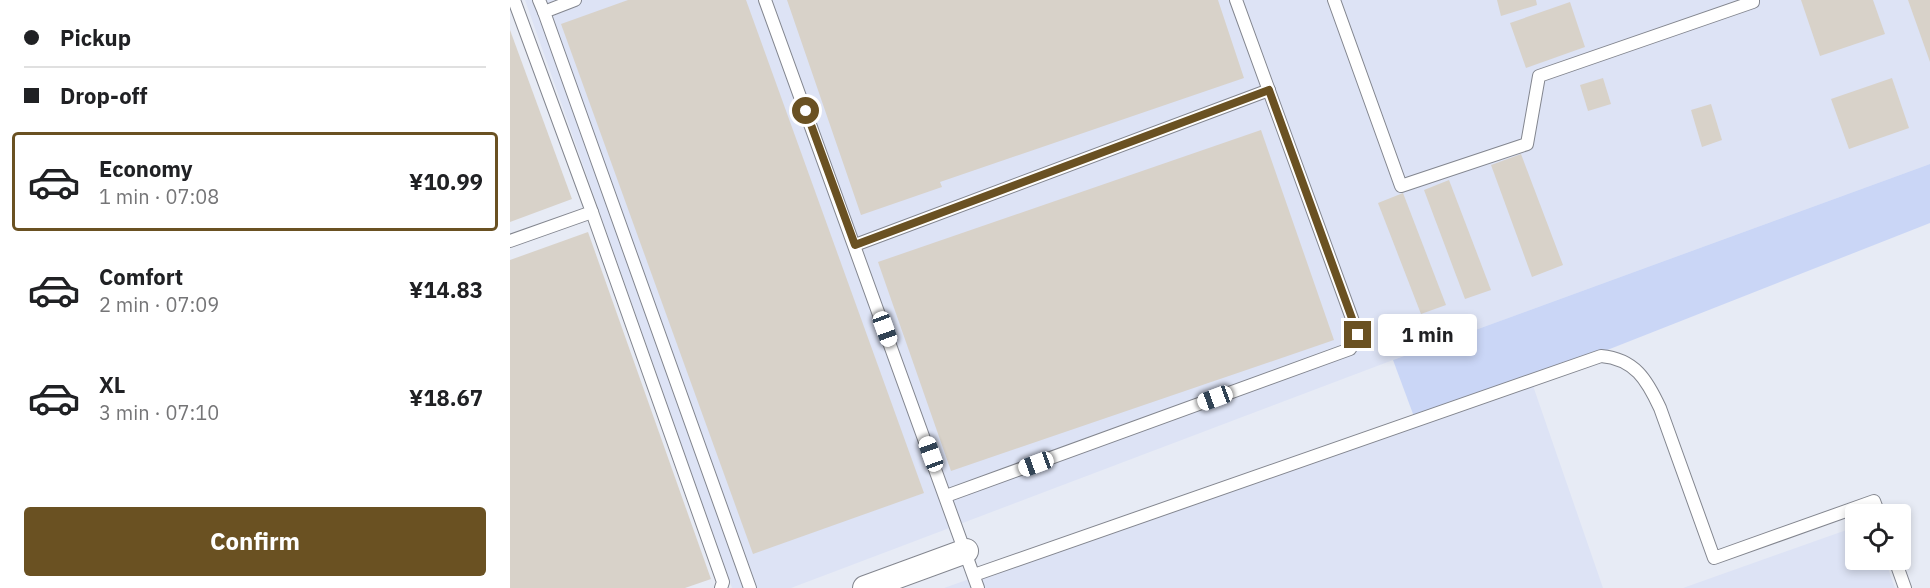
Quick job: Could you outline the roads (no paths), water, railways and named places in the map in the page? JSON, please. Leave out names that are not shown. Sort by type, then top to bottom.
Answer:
[{"type":"street","points":[[865,588],[966,551]]},
{"type":"lane","points":[[514,0],[723,582],[721,588]]},
{"type":"lane","points":[[575,0],[541,6],[750,588]]},
{"type":"lane","points":[[765,0],[978,588]]},
{"type":"lane","points":[[946,496],[1350,349],[1358,335],[1236,0]]},
{"type":"lane","points":[[1334,0],[1401,186],[1527,144],[1539,76],[1753,2],[1753,0]]},
{"type":"lane","points":[[855,245],[1269,90]]},
{"type":"lane","points":[[510,241],[592,212]]},
{"type":"lane","points":[[974,575],[1601,356],[1615,357],[1633,367],[1652,390],[1714,558],[1845,511]]},
{"type":"lane","points":[[1899,570],[1905,588]]}]
